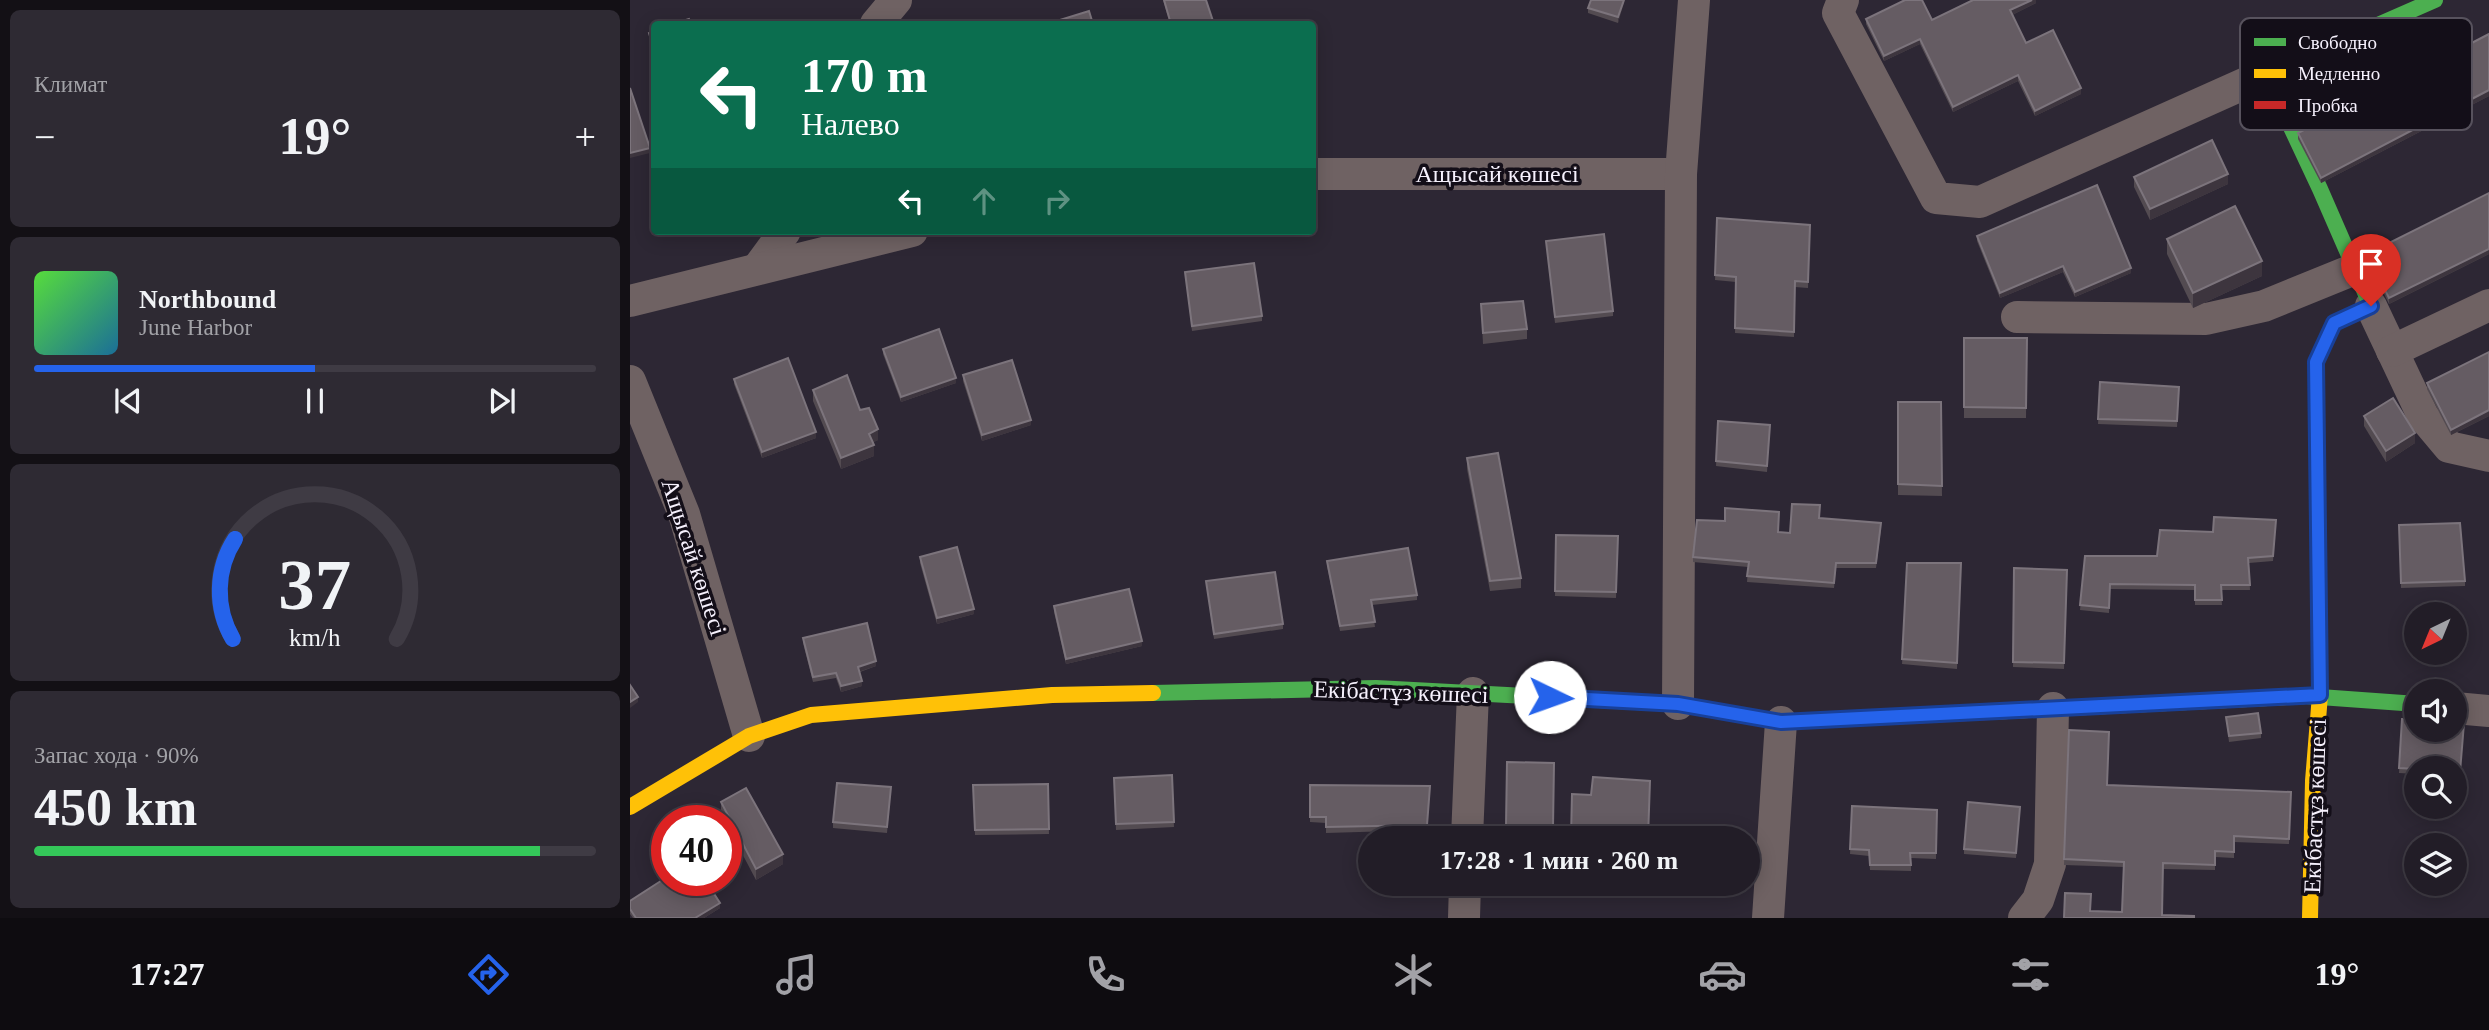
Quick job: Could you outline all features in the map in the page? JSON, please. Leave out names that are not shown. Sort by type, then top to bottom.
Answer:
[{"type":"street","points":[[878,21],[895,0]]},
{"type":"street","points":[[1678,704],[1681,174],[1694,0]]},
{"type":"street","points":[[1843,0],[1838,13],[1936,198],[1980,202],[2240,86]]},
{"type":"street","points":[[2394,18],[2435,0]]},
{"type":"street","points":[[2292,130],[2424,416],[2449,447],[2489,456]]},
{"type":"street","name":"Ащысай көшесі","points":[[1316,174],[1681,174]]},
{"type":"street","points":[[758,268],[782,235]]},
{"type":"street","points":[[630,301],[895,235]]},
{"type":"street","points":[[2017,317],[2206,319],[2264,306],[2355,269]]},
{"type":"street","points":[[2392,351],[2489,305]]},
{"type":"street","points":[[2320,695],[2316,362],[2334,323],[2371,306]]},
{"type":"street","name":"Ащысай көшесі","points":[[630,381],[684,514],[749,736]]},
{"type":"street","name":"Екібастұз көшесі","points":[[630,807],[749,736],[811,715],[1052,695],[1376,688],[1678,704],[1781,722],[2320,695],[2404,703]]},
{"type":"street","points":[[1468,826],[1473,694]]},
{"type":"street","name":"Екібастұз көшесі","points":[[2310,918],[2313,781],[2320,695]]},
{"type":"street","points":[[2024,918],[2038,900],[2050,864],[2053,708]]},
{"type":"street","points":[[2467,709],[2489,711]]},
{"type":"street","points":[[1768,918],[1781,722]]},
{"type":"street","points":[[1464,918],[1465,896]]},
{"type":"building","points":[[1164,0],[1206,0],[1213,21],[1170,21]]},
{"type":"building","points":[[1591,0],[1624,0],[1618,17],[1588,8]]},
{"type":"building","points":[[1905,0],[1922,0],[1932,20],[1973,0],[2032,0],[2010,10],[2026,43],[2053,30],[2081,88],[2035,111],[2018,75],[1953,107],[1920,39],[1884,56],[1866,19]]},
{"type":"building","points":[[1089,11],[1092,21],[1057,21]]},
{"type":"building","points":[[2489,34],[2489,90],[2472,99],[2472,43]]},
{"type":"building","points":[[630,88],[650,148],[630,153]]},
{"type":"building","points":[[2304,130],[2413,130],[2321,178],[2298,133]]},
{"type":"building","points":[[2212,140],[2228,174],[2150,209],[2134,177]]},
{"type":"building","points":[[2097,185],[2131,268],[2075,292],[2063,266],[2000,293],[1977,236]]},
{"type":"building","points":[[2489,193],[2489,249],[2389,298],[2367,254]]},
{"type":"building","points":[[2235,206],[2262,261],[2193,293],[2167,239]]},
{"type":"building","points":[[1717,218],[1810,225],[1808,282],[1795,281],[1794,332],[1735,328],[1736,277],[1715,275]]},
{"type":"building","points":[[1604,234],[1613,311],[1555,317],[1546,241]]},
{"type":"building","points":[[1254,263],[1262,316],[1192,326],[1185,272]]},
{"type":"building","points":[[1523,301],[1527,329],[1483,333],[1481,304]]},
{"type":"building","points":[[939,329],[956,378],[901,397],[883,349]]},
{"type":"building","points":[[1964,338],[2027,338],[2026,408],[1964,407]]},
{"type":"building","points":[[2489,352],[2489,410],[2451,430],[2427,383]]},
{"type":"building","points":[[788,358],[816,432],[762,452],[734,379]]},
{"type":"building","points":[[1012,360],[1031,420],[982,435],[963,375]]},
{"type":"building","points":[[847,375],[860,410],[869,408],[878,429],[869,434],[874,445],[841,458],[813,390]]},
{"type":"building","points":[[2100,382],[2179,387],[2177,421],[2098,419]]},
{"type":"building","points":[[2393,398],[2415,433],[2386,451],[2364,416]]},
{"type":"building","points":[[1898,402],[1941,402],[1942,486],[1898,484]]},
{"type":"building","points":[[1718,421],[1770,425],[1767,466],[1716,461]]},
{"type":"building","points":[[1498,453],[1521,578],[1490,581],[1467,458]]},
{"type":"building","points":[[1792,504],[1820,505],[1819,518],[1881,523],[1876,563],[1836,563],[1834,583],[1747,576],[1749,562],[1693,557],[1697,520],[1725,521],[1725,508],[1779,512],[1778,532],[1790,533]]},
{"type":"building","points":[[2214,517],[2276,520],[2273,556],[2248,558],[2250,585],[2221,585],[2222,600],[2195,600],[2195,585],[2110,584],[2109,608],[2080,605],[2085,556],[2157,556],[2160,530],[2213,532]]},
{"type":"building","points":[[2460,523],[2465,581],[2401,583],[2399,525]]},
{"type":"building","points":[[1556,535],[1618,536],[1616,592],[1555,591]]},
{"type":"building","points":[[957,547],[974,609],[937,618],[920,557]]},
{"type":"building","points":[[1408,548],[1417,595],[1371,600],[1375,622],[1340,626],[1327,561]]},
{"type":"building","points":[[1907,563],[1961,563],[1957,663],[1902,659]]},
{"type":"building","points":[[2014,568],[2067,570],[2064,663],[2013,662]]},
{"type":"building","points":[[1275,572],[1283,624],[1214,634],[1206,581]]},
{"type":"building","points":[[1129,589],[1142,641],[1066,659],[1054,606]]},
{"type":"building","points":[[867,623],[876,661],[858,667],[862,681],[841,686],[836,673],[813,677],[803,638]]},
{"type":"building","points":[[630,685],[638,697],[630,702]]},
{"type":"building","points":[[2258,713],[2261,733],[2229,736],[2226,717]]},
{"type":"building","points":[[2402,719],[2404,742],[2462,742],[2461,756],[2404,756],[2404,768],[2399,768]]},
{"type":"building","points":[[2069,730],[2109,732],[2107,785],[2291,792],[2289,839],[2234,836],[2234,852],[2215,851],[2215,865],[2163,863],[2162,915],[2194,918],[2064,918],[2065,893],[2091,894],[2090,911],[2122,912],[2124,862],[2064,859]]},
{"type":"building","points":[[1507,762],[1554,763],[1553,826],[1506,826]]},
{"type":"building","points":[[1172,775],[1174,822],[1116,824],[1114,778]]},
{"type":"building","points":[[1593,777],[1650,781],[1648,826],[1571,826],[1572,794],[1591,795]]},
{"type":"building","points":[[837,783],[891,787],[887,827],[833,822]]},
{"type":"building","points":[[1048,784],[1049,829],[975,830],[973,785]]},
{"type":"building","points":[[1310,785],[1430,786],[1427,825],[1326,827],[1326,817],[1310,817]]},
{"type":"building","points":[[746,788],[783,854],[756,869],[742,842],[742,805],[723,805],[721,802]]},
{"type":"building","points":[[1968,802],[2020,807],[2016,853],[1964,849]]},
{"type":"building","points":[[1852,806],[1937,810],[1936,853],[1910,853],[1911,865],[1870,865],[1869,850],[1850,849]]},
{"type":"building","points":[[651,887],[651,896],[715,896],[720,903],[695,918],[636,918],[630,909],[630,901]]},
{"type":"traffic: fast","points":[[2394,18],[2435,0]]},
{"type":"traffic: fast","points":[[2292,130],[2371,306],[2334,323],[2316,362],[2318,514]]},
{"type":"traffic: fast","points":[[1153,693],[1376,688],[1655,703]]},
{"type":"traffic: fast","points":[[2306,696],[2404,703]]},
{"type":"traffic: slow","points":[[2310,918],[2313,781],[2320,695],[2318,514]]},
{"type":"traffic: slow","points":[[630,807],[749,736],[811,715],[1052,695],[1153,693]]},
{"type":"traffic: slow","points":[[1988,712],[2306,696]]},
{"type":"traffic: jam","points":[[1655,703],[1678,704],[1781,722],[1988,712]]},
{"type":"route","points":[[1550,697],[1678,704],[1781,722],[2320,695],[2316,362],[2334,323],[2371,306]]}]
